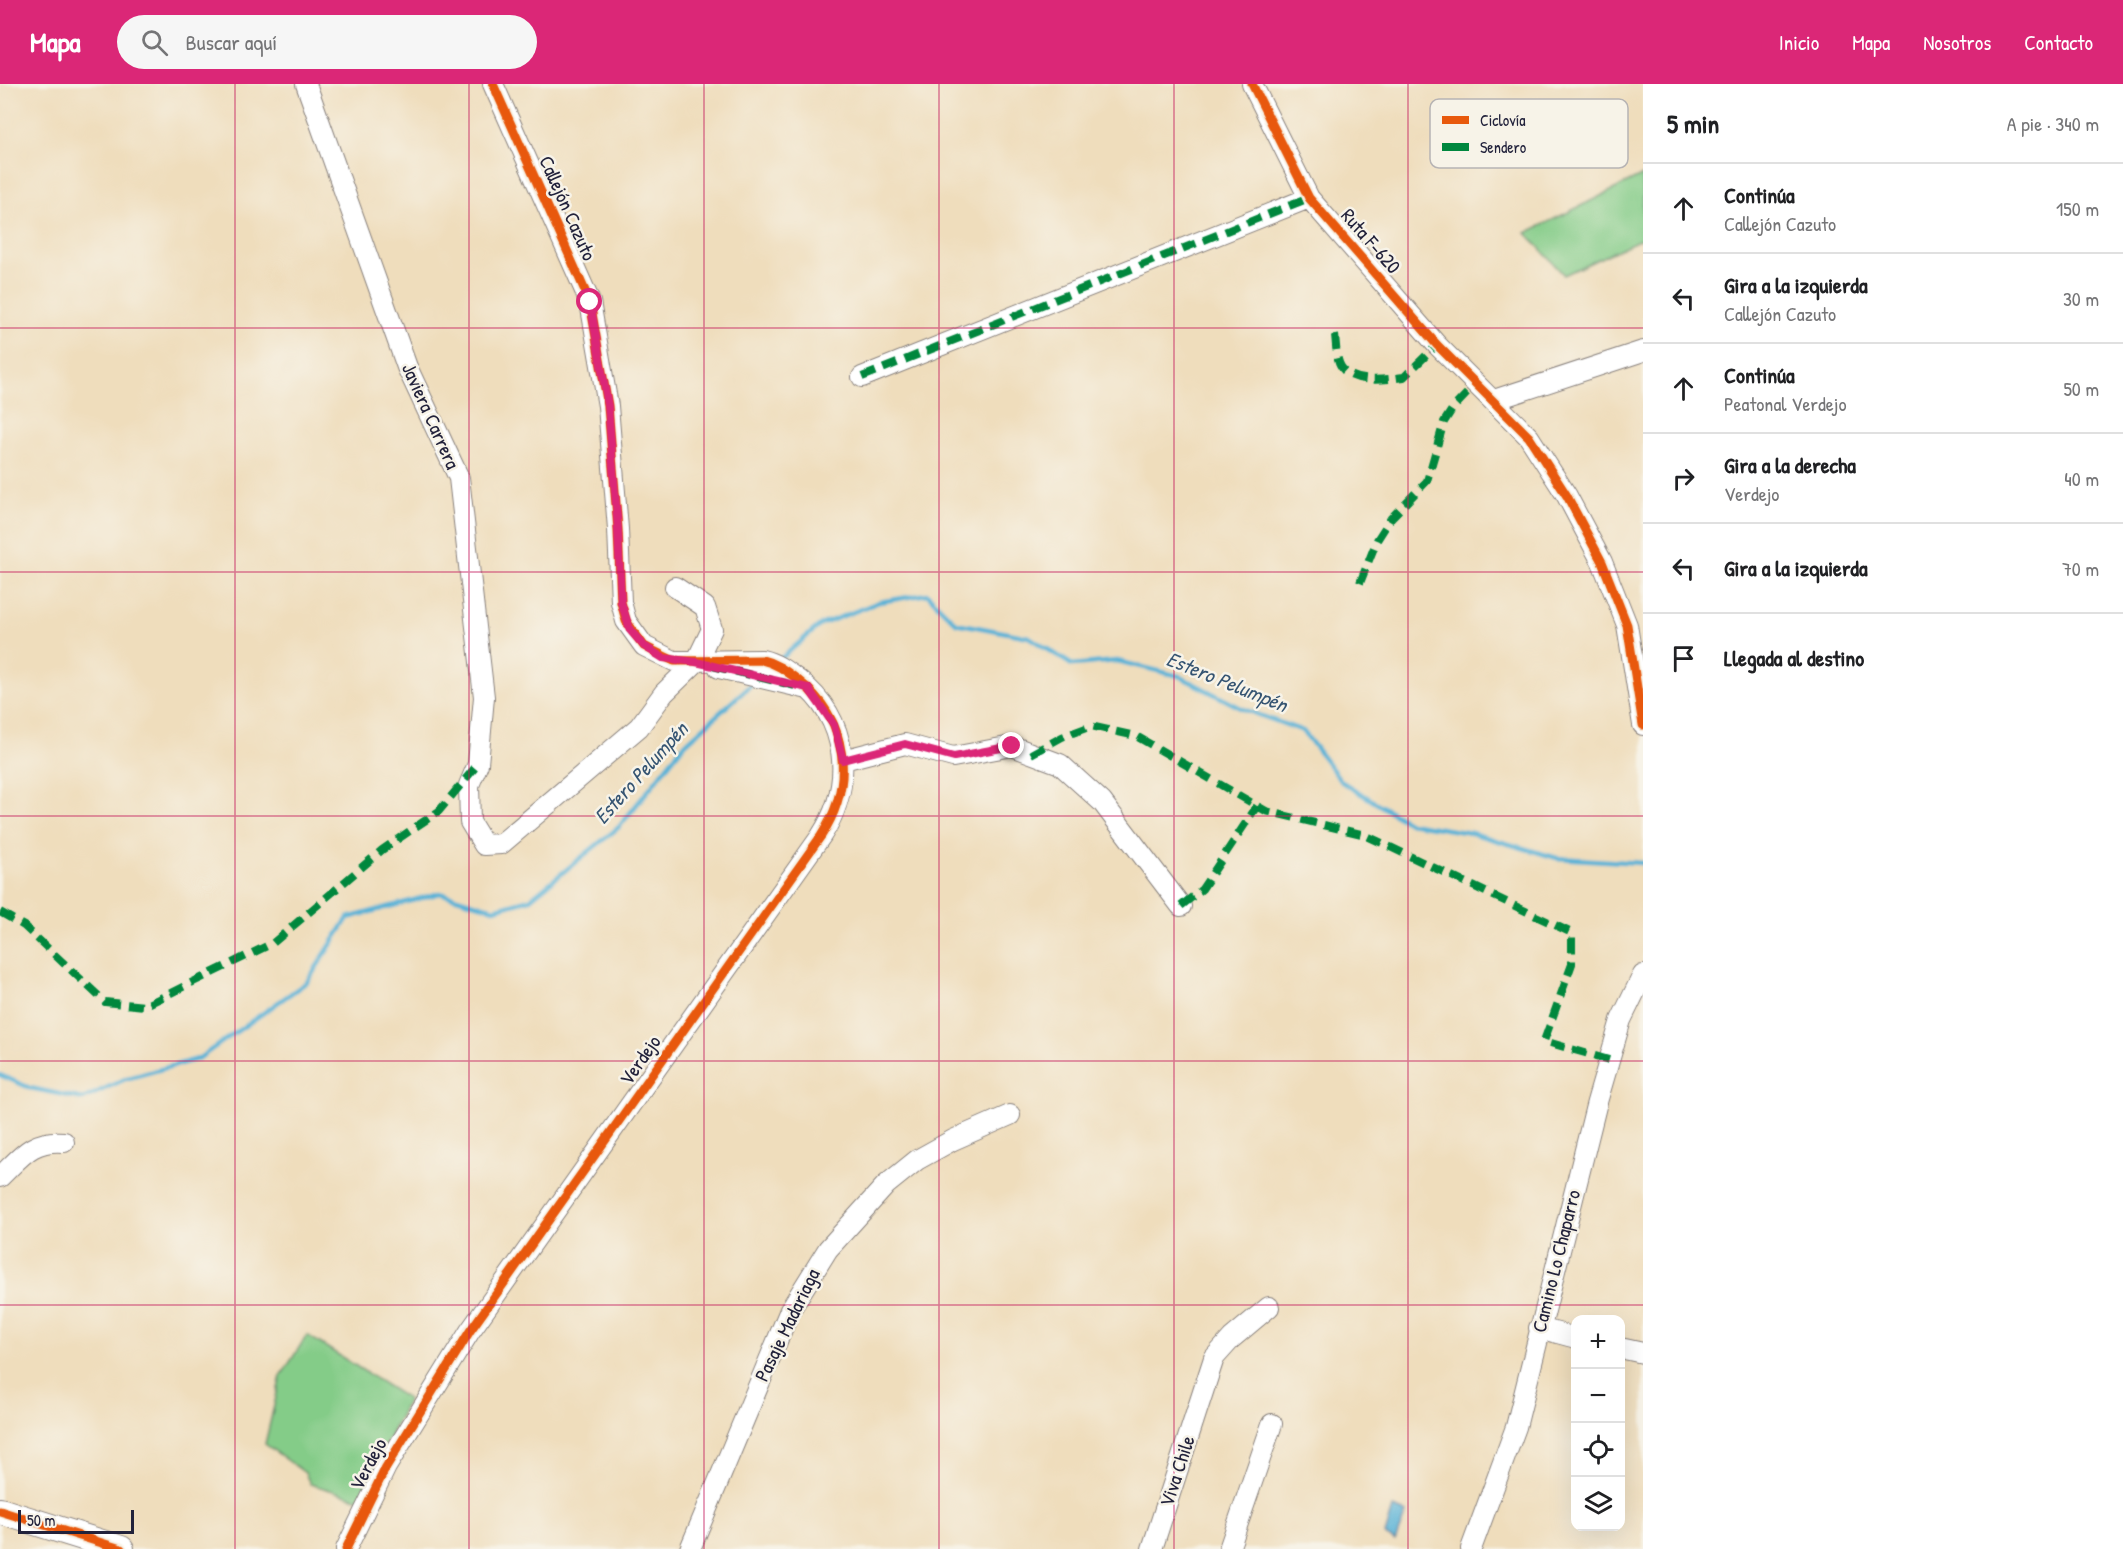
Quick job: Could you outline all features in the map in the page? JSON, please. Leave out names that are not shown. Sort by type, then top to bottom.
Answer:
[{"type":"main road","points":[[0,1511],[121,1549]]},
{"type":"street","name":"Javiera Carrera","points":[[306,84],[407,367],[459,478],[484,697],[478,764],[469,784],[470,822],[484,845],[501,844],[639,727],[664,693],[696,662]]},
{"type":"street","name":"Callejón Cazuto","points":[[493,84],[590,302],[608,406],[618,529],[621,602],[626,621],[636,638],[653,653],[674,661],[696,662],[808,688]]},
{"type":"street","name":"Ruta F-620","points":[[1252,84],[1309,198],[1437,345],[1494,400]]},
{"type":"street","points":[[862,377],[1309,198]]},
{"type":"street","points":[[1643,351],[1494,400],[1529,438],[1567,496],[1602,562],[1627,625],[1643,725]]},
{"type":"street","points":[[675,587],[705,607],[712,629],[696,662]]},
{"type":"street","name":"Verdejo","points":[[346,1549],[387,1467],[470,1330],[829,823],[840,796],[843,760],[834,725],[808,688]]},
{"type":"street","points":[[843,760],[905,744],[954,757],[1012,746],[1060,764],[1102,802],[1180,906]]},
{"type":"street","name":"Camino Lo Chaparro","points":[[1471,1549],[1510,1445],[1597,1102],[1621,1020],[1643,975]]},
{"type":"street","name":"Pasaje Madariaga","points":[[690,1549],[790,1310],[828,1249],[886,1185],[917,1160],[952,1140],[1010,1115]]},
{"type":"street","points":[[0,1177],[28,1150],[46,1140],[64,1142]]},
{"type":"street","name":"Viva Chile","points":[[1152,1549],[1214,1358],[1232,1338],[1269,1307]]},
{"type":"street","points":[[1539,1328],[1571,1337]]},
{"type":"street","points":[[1625,1349],[1643,1353]]},
{"type":"street","points":[[1229,1549],[1272,1424]]},
{"type":"green space","points":[[1643,175],[1643,238],[1564,275],[1526,233]]},
{"type":"green space","points":[[307,1335],[408,1399],[360,1499],[310,1484],[305,1473],[265,1444],[281,1376]]},
{"type":"water","points":[[1393,1508],[1406,1513],[1395,1541],[1385,1535]]},
{"type":"waterway","name":"Estero Pelumpén","points":[[779,660],[820,625],[879,602],[927,594],[956,623],[1029,637],[1072,665],[1117,661],[1179,676],[1243,709],[1303,731],[1342,782],[1409,823],[1471,833],[1557,858],[1643,863]]},
{"type":"waterway","name":"Estero Pelumpén","points":[[0,1075],[30,1088],[83,1099],[125,1079],[198,1059],[307,982],[348,918],[440,893],[494,909],[530,899],[619,827],[683,746],[754,682]]},
{"type":"marked path","points":[[862,377],[1309,198]]},
{"type":"marked path","points":[[1335,335],[1337,356],[1342,368],[1348,374],[1356,377],[1376,380],[1404,377],[1437,345]]},
{"type":"marked path","points":[[1360,583],[1377,540],[1391,518],[1427,481],[1444,422],[1453,408],[1477,383]]},
{"type":"marked path","points":[[713,666],[804,688]]},
{"type":"marked path","points":[[1031,754],[1062,737],[1091,726],[1136,736],[1266,811],[1365,835],[1572,933],[1572,964],[1544,1041],[1609,1060]]},
{"type":"marked path","points":[[0,912],[24,926],[105,1002],[144,1006],[273,943],[382,850],[439,811],[478,764]]},
{"type":"marked path","points":[[1181,906],[1202,889],[1257,806]]},
{"type":"cycle path","points":[[346,1549],[386,1467],[470,1331],[821,836],[832,816],[839,795],[842,774],[837,733],[828,714],[815,696],[798,680],[776,665],[762,660],[674,661],[644,646],[626,621],[621,602],[618,529],[608,406],[590,302],[493,84]]},
{"type":"cycle path","points":[[1252,84],[1309,198],[1437,345],[1529,437],[1567,496],[1602,562],[1627,625],[1643,725]]},
{"type":"cycle path","points":[[0,1511],[121,1549]]},
{"type":"route","points":[[590,302],[608,406],[618,529],[621,602],[626,621],[636,638],[653,653],[663,658],[696,662],[795,687],[808,688],[834,725],[843,760],[905,744],[954,757],[1012,746]]}]
